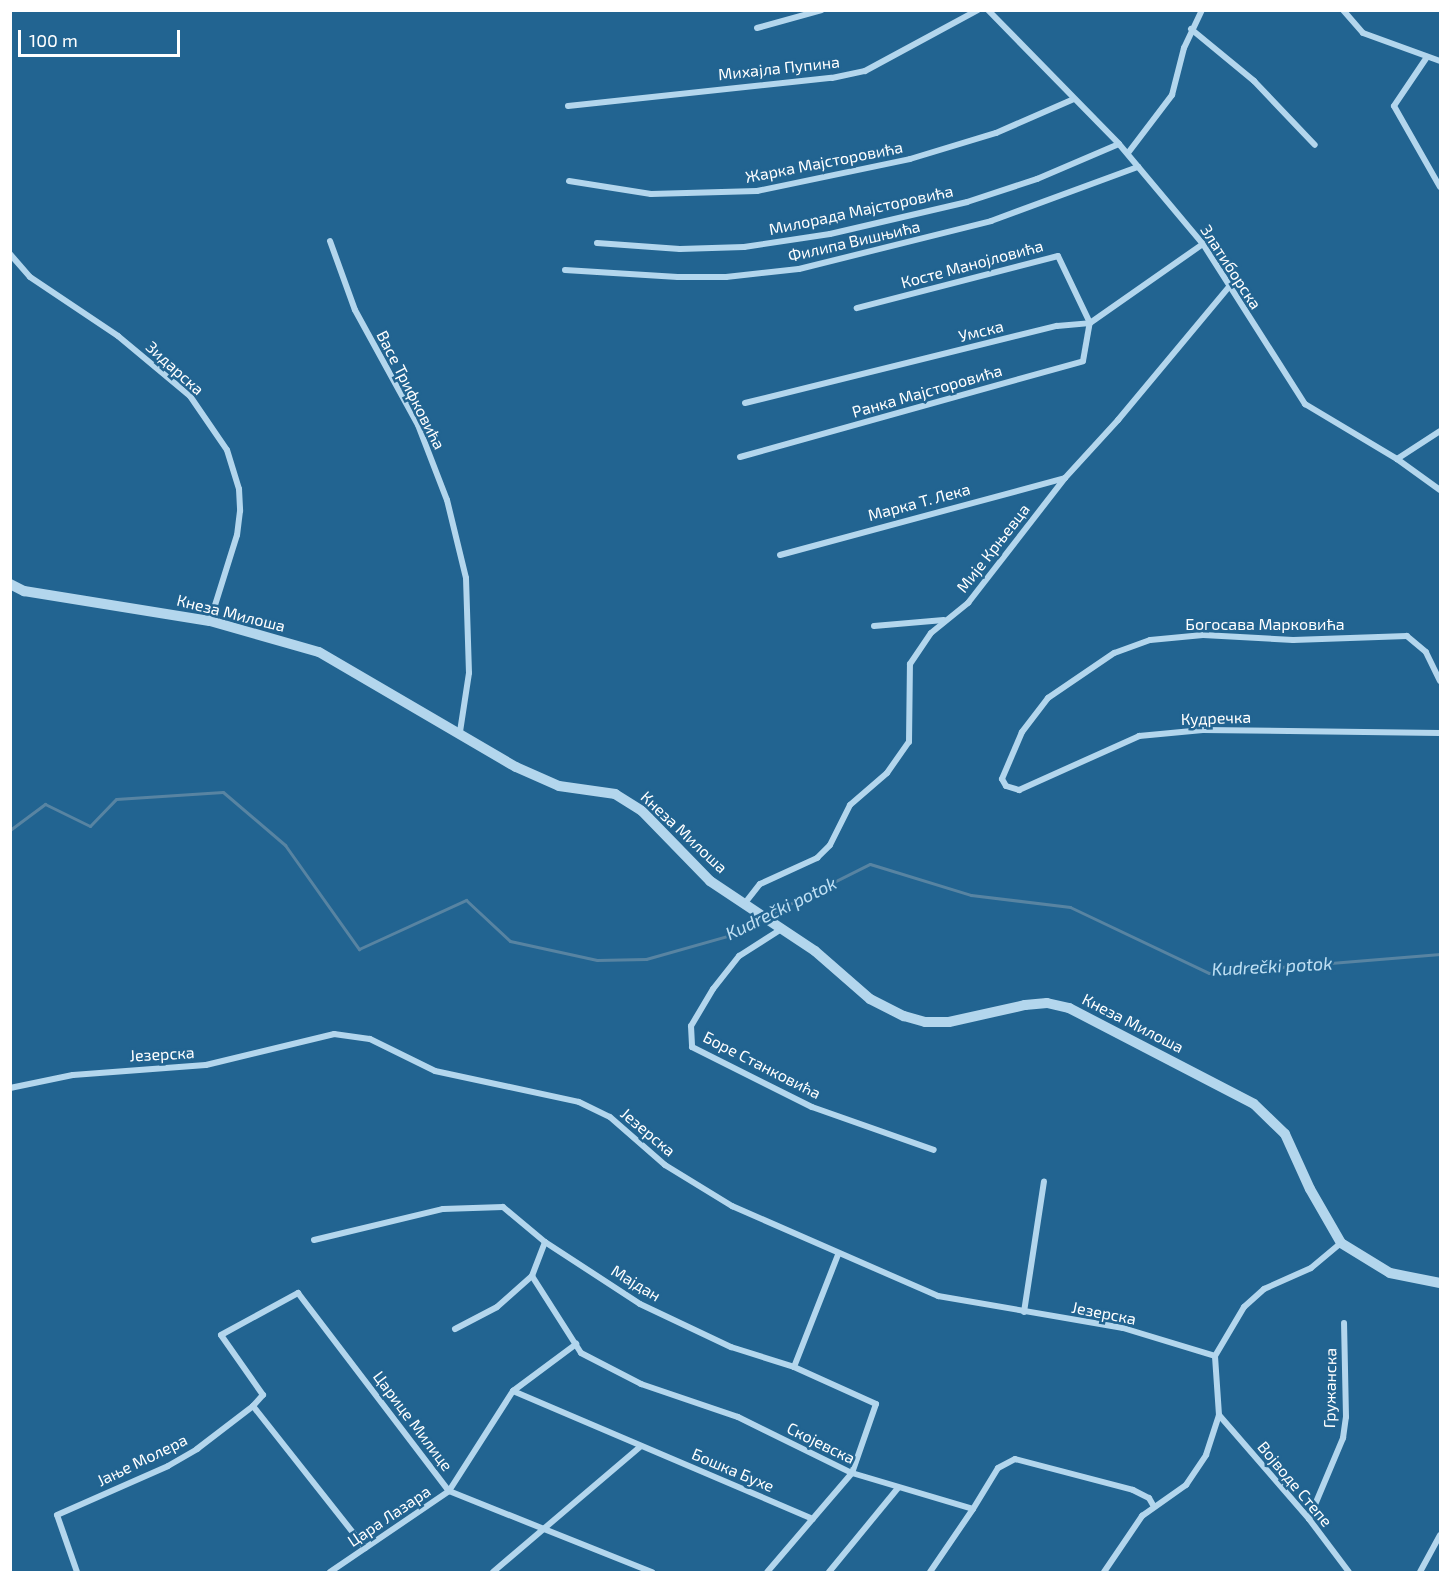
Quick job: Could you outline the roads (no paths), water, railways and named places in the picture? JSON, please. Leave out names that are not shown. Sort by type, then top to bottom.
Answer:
[{"type":"street","points":[[757,28],[822,10]]},
{"type":"street","name":"Михајла Пупина","points":[[568,106],[832,78],[865,71],[978,10]]},
{"type":"street","name":"Златиборска","points":[[988,10],[1128,153],[1203,244],[1228,288],[1305,404],[1397,459],[1440,490]]},
{"type":"street","points":[[1128,153],[1172,95],[1191,29],[1202,10]]},
{"type":"street","points":[[1348,12],[1363,33],[1427,57],[1440,59]]},
{"type":"street","points":[[1191,29],[1254,81],[1315,145]]},
{"type":"street","points":[[1427,57],[1394,106],[1440,186]]},
{"type":"street","name":"Жарка Мајсторовића","points":[[569,181],[651,194],[757,191],[910,159],[996,134],[1074,99]]},
{"type":"street","name":"Милорада Мајсторовића","points":[[597,243],[713,248],[830,234],[967,202],[1037,178],[1119,144]]},
{"type":"street","name":"Филипа Вишњића","points":[[565,270],[678,277],[799,269],[991,221],[1138,166]]},
{"type":"street","name":"Васе Трифковића","points":[[330,241],[355,310],[418,425],[447,500],[466,578],[469,673],[460,732]]},
{"type":"street","name":"Умска","points":[[745,403],[1057,326],[1090,322],[1203,244]]},
{"type":"street","name":"Зидарска","points":[[10,254],[30,277],[118,336],[190,396],[227,450],[238,489],[240,512],[237,535],[210,621]]},
{"type":"street","name":"Косте Манојловића","points":[[857,308],[1058,256],[1090,322]]},
{"type":"street","name":"Мије Крњевца","points":[[745,903],[760,884],[817,858],[830,845],[850,805],[892,766],[909,742],[910,664],[944,620],[968,603],[1065,478],[1126,412],[1228,288]]},
{"type":"street","name":"Ранка Мајсторовића","points":[[740,457],[1083,361],[1090,322]]},
{"type":"street","points":[[1397,459],[1440,431]]},
{"type":"street","name":"Марка Т. Лека","points":[[780,555],[1065,478]]},
{"type":"street","name":"Кнеза Милоша","points":[[10,584],[24,591],[210,621],[319,652],[460,732],[516,767],[559,786],[615,794],[633,803],[710,881],[783,928],[870,999],[904,1016],[925,1023],[949,1022],[1025,1005],[1047,1003],[1069,1008],[1229,1088],[1254,1104],[1285,1134],[1310,1189],[1341,1243],[1390,1274],[1440,1283]]},
{"type":"street","points":[[874,626],[944,620]]},
{"type":"street","name":"Богосава Марковића","points":[[1006,786],[1002,779],[1022,732],[1048,698],[1114,653],[1150,640],[1203,635],[1293,640],[1407,636],[1419,642],[1440,681]]},
{"type":"street","name":"Кудречка","points":[[1006,786],[1019,790],[1139,736],[1203,730],[1440,733]]},
{"type":"street","name":"Боре Станковића","points":[[783,928],[739,956],[712,989],[691,1026],[692,1047],[812,1107],[934,1150]]},
{"type":"street","name":"Језерска","points":[[10,1088],[73,1075],[206,1065],[334,1034],[370,1039],[435,1071],[579,1102],[610,1117],[665,1165],[732,1206],[838,1255],[938,1296],[1123,1328],[1215,1356]]},
{"type":"street","points":[[1023,1312],[1044,1182]]},
{"type":"street","name":"Мајдан","points":[[316,1240],[443,1209],[479,1206],[503,1208],[545,1242],[640,1304],[731,1347],[794,1367],[876,1404],[852,1473]]},
{"type":"street","points":[[455,1329],[497,1307],[532,1276],[545,1242]]},
{"type":"street","points":[[1104,1572],[1153,1505],[1186,1485],[1206,1455],[1219,1415],[1215,1356],[1244,1307],[1264,1289],[1311,1268],[1341,1243]]},
{"type":"street","points":[[794,1367],[838,1255]]},
{"type":"street","name":"Скојевска","points":[[532,1276],[581,1353],[641,1384],[738,1417],[852,1473],[974,1509]]},
{"type":"street","name":"Царице Милице","points":[[253,1406],[263,1395],[221,1335],[298,1293],[449,1491],[652,1572]]},
{"type":"street","name":"Гружанска","points":[[1309,1519],[1343,1438],[1346,1417],[1344,1323]]},
{"type":"street","name":"Цара Лазара","points":[[330,1572],[449,1491],[513,1391],[576,1344]]},
{"type":"street","name":"Бошка Бухе","points":[[513,1391],[813,1519]]},
{"type":"street","points":[[253,1406],[365,1548]]},
{"type":"street","name":"Јање Молера","points":[[77,1572],[57,1515],[168,1466],[197,1449],[253,1406]]},
{"type":"street","name":"Војводе Степе","points":[[1219,1415],[1309,1519],[1349,1572]]},
{"type":"street","points":[[493,1572],[546,1530],[641,1446]]},
{"type":"street","points":[[930,1572],[974,1509],[998,1468],[1015,1459],[1133,1490],[1149,1497],[1153,1505]]},
{"type":"street","points":[[767,1572],[852,1473]]},
{"type":"street","points":[[829,1572],[898,1488]]},
{"type":"street","points":[[1420,1572],[1440,1535]]},
{"type":"waterway","name":"Kudrečki potok","points":[[10,830],[45,804],[90,826],[116,799],[223,792],[285,845],[359,949],[466,900],[510,941],[597,960],[646,959],[738,933],[762,919]]},
{"type":"waterway","name":"Kudrečki potok","points":[[768,915],[870,864],[971,895],[1070,907],[1209,973],[1440,954]]}]
